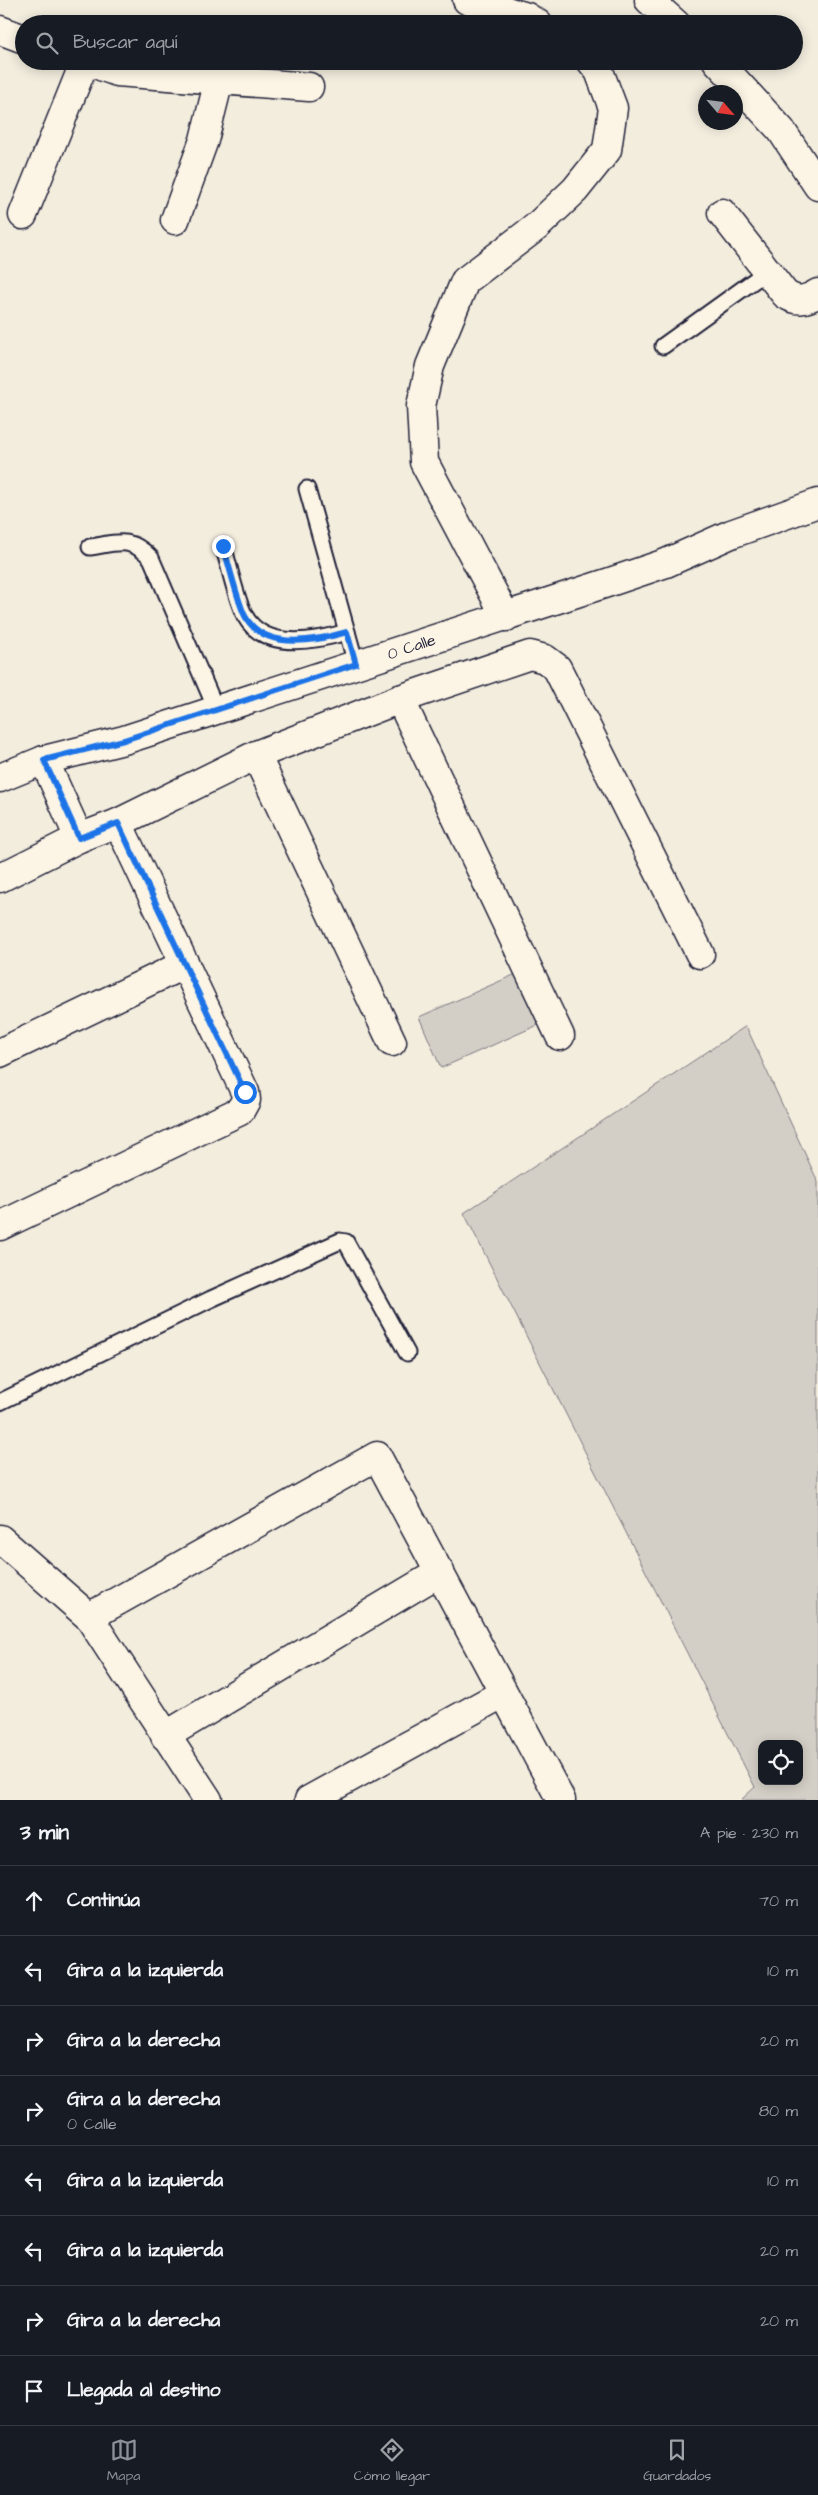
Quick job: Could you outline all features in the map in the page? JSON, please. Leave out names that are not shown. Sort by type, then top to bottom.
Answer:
[{"type":"street","points":[[467,0],[520,15]]},
{"type":"street","points":[[649,0],[666,15]]},
{"type":"street","points":[[0,30],[15,35]]},
{"type":"street","points":[[23,215],[82,70]]},
{"type":"street","points":[[111,70],[117,72],[309,87]]},
{"type":"street","points":[[506,617],[424,462],[421,406],[430,366],[465,281],[536,228],[575,190],[607,150],[613,108],[599,70]]},
{"type":"street","points":[[725,70],[781,130],[818,186]]},
{"type":"street","points":[[175,220],[204,140],[219,80]]},
{"type":"street","points":[[722,213],[784,294],[792,299],[808,300],[818,293]]},
{"type":"street","name":"0 Calle","points":[[0,778],[44,760],[124,740],[506,617],[666,563],[731,534],[818,503]]},
{"type":"street","points":[[0,878],[79,838],[118,823],[256,755],[400,699],[530,655],[545,659],[557,668],[700,954]]},
{"type":"street","points":[[400,699],[560,1036]]},
{"type":"street","points":[[256,755],[392,1042]]},
{"type":"street","points":[[44,760],[79,838]]},
{"type":"street","points":[[0,1226],[240,1111],[246,1100],[245,1092],[118,823]]},
{"type":"street","points":[[0,1053],[184,964]]},
{"type":"street","points":[[89,1617],[377,1456],[440,1572],[502,1694],[561,1800]]},
{"type":"street","points":[[0,1539],[89,1617],[164,1736],[208,1800]]},
{"type":"street","points":[[164,1736],[440,1572]]},
{"type":"street","points":[[309,1800],[502,1694]]},
{"type":"lane","points":[[663,346],[766,272]]},
{"type":"lane","points":[[307,489],[356,664]]},
{"type":"lane","points":[[90,547],[127,541],[136,544],[151,558],[216,709]]},
{"type":"lane","points":[[223,546],[245,616],[268,637],[316,641],[347,632]]},
{"type":"lane","points":[[0,1402],[211,1299],[340,1241],[346,1242],[407,1354]]},
{"type":"shaded area","points":[[525,970],[547,1021],[441,1068],[419,1017]]},
{"type":"shaded area","points":[[746,1026],[818,1182],[818,1800],[741,1800],[755,1787],[464,1213]]},
{"type":"route","points":[[223,546],[245,616],[256,628],[268,637],[316,641],[347,632],[356,664],[124,740],[44,760],[79,838],[118,823],[245,1092]]}]
